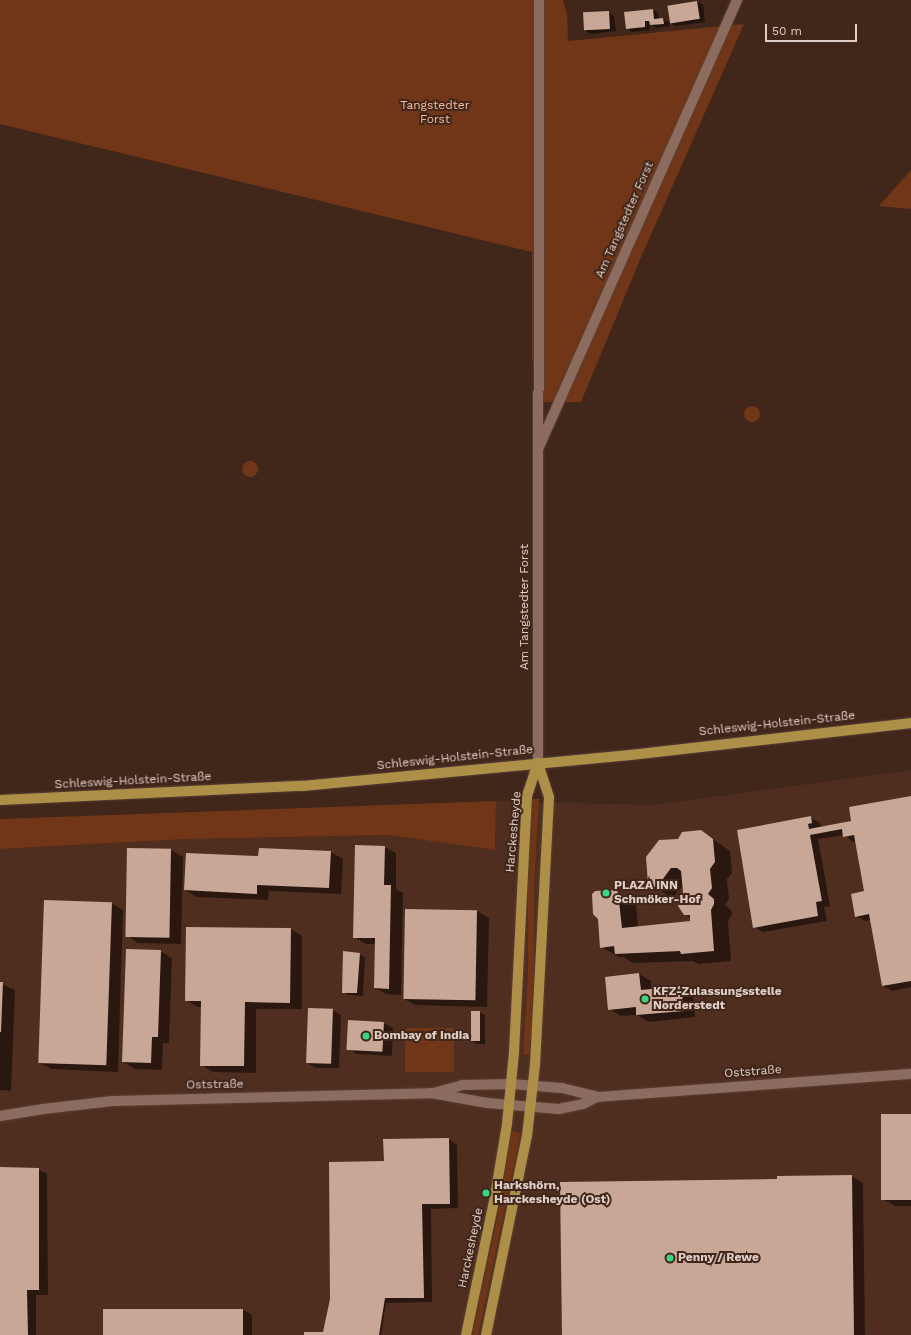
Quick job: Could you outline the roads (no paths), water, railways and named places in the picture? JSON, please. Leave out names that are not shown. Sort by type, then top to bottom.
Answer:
[{"type":"main road","name":"Schleswig-Holstein-Straße","points":[[0,800],[302,786],[631,755],[911,722]]},
{"type":"main road","name":"Harckesheyde","points":[[466,1335],[495,1196],[509,1105],[527,796],[538,763]]},
{"type":"main road","points":[[486,1335],[511,1222],[529,1126],[533,1086],[549,797],[538,763]]},
{"type":"street","name":"Am Tangstedter Forst","points":[[538,763],[537,450],[539,0]]},
{"type":"street","name":"Am Tangstedter Forst","points":[[537,450],[737,0]]},
{"type":"street","name":"Oststraße","points":[[0,1116],[43,1109],[113,1101],[431,1093],[461,1099],[509,1105],[559,1109],[583,1104],[597,1098],[911,1074]]},
{"type":"street","name":"Oststraße","points":[[431,1093],[462,1085],[511,1084],[562,1088],[597,1098]]},
{"type":"place","name":"PLAZA INN Schmöker-Hof","points":[[606,893]]},
{"type":"place","name":"KFZ-Zulassungsstelle Norderstedt","points":[[645,999]]},
{"type":"place","name":"Bombay of India","points":[[366,1036]]},
{"type":"place","name":"Harkshörn, Harckesheyde (Ost)","points":[[486,1193]]},
{"type":"place","name":"Penny / Rewe","points":[[670,1258]]},
{"type":"park label","name":"Tangstedter Forst","points":[[435,113]]}]
